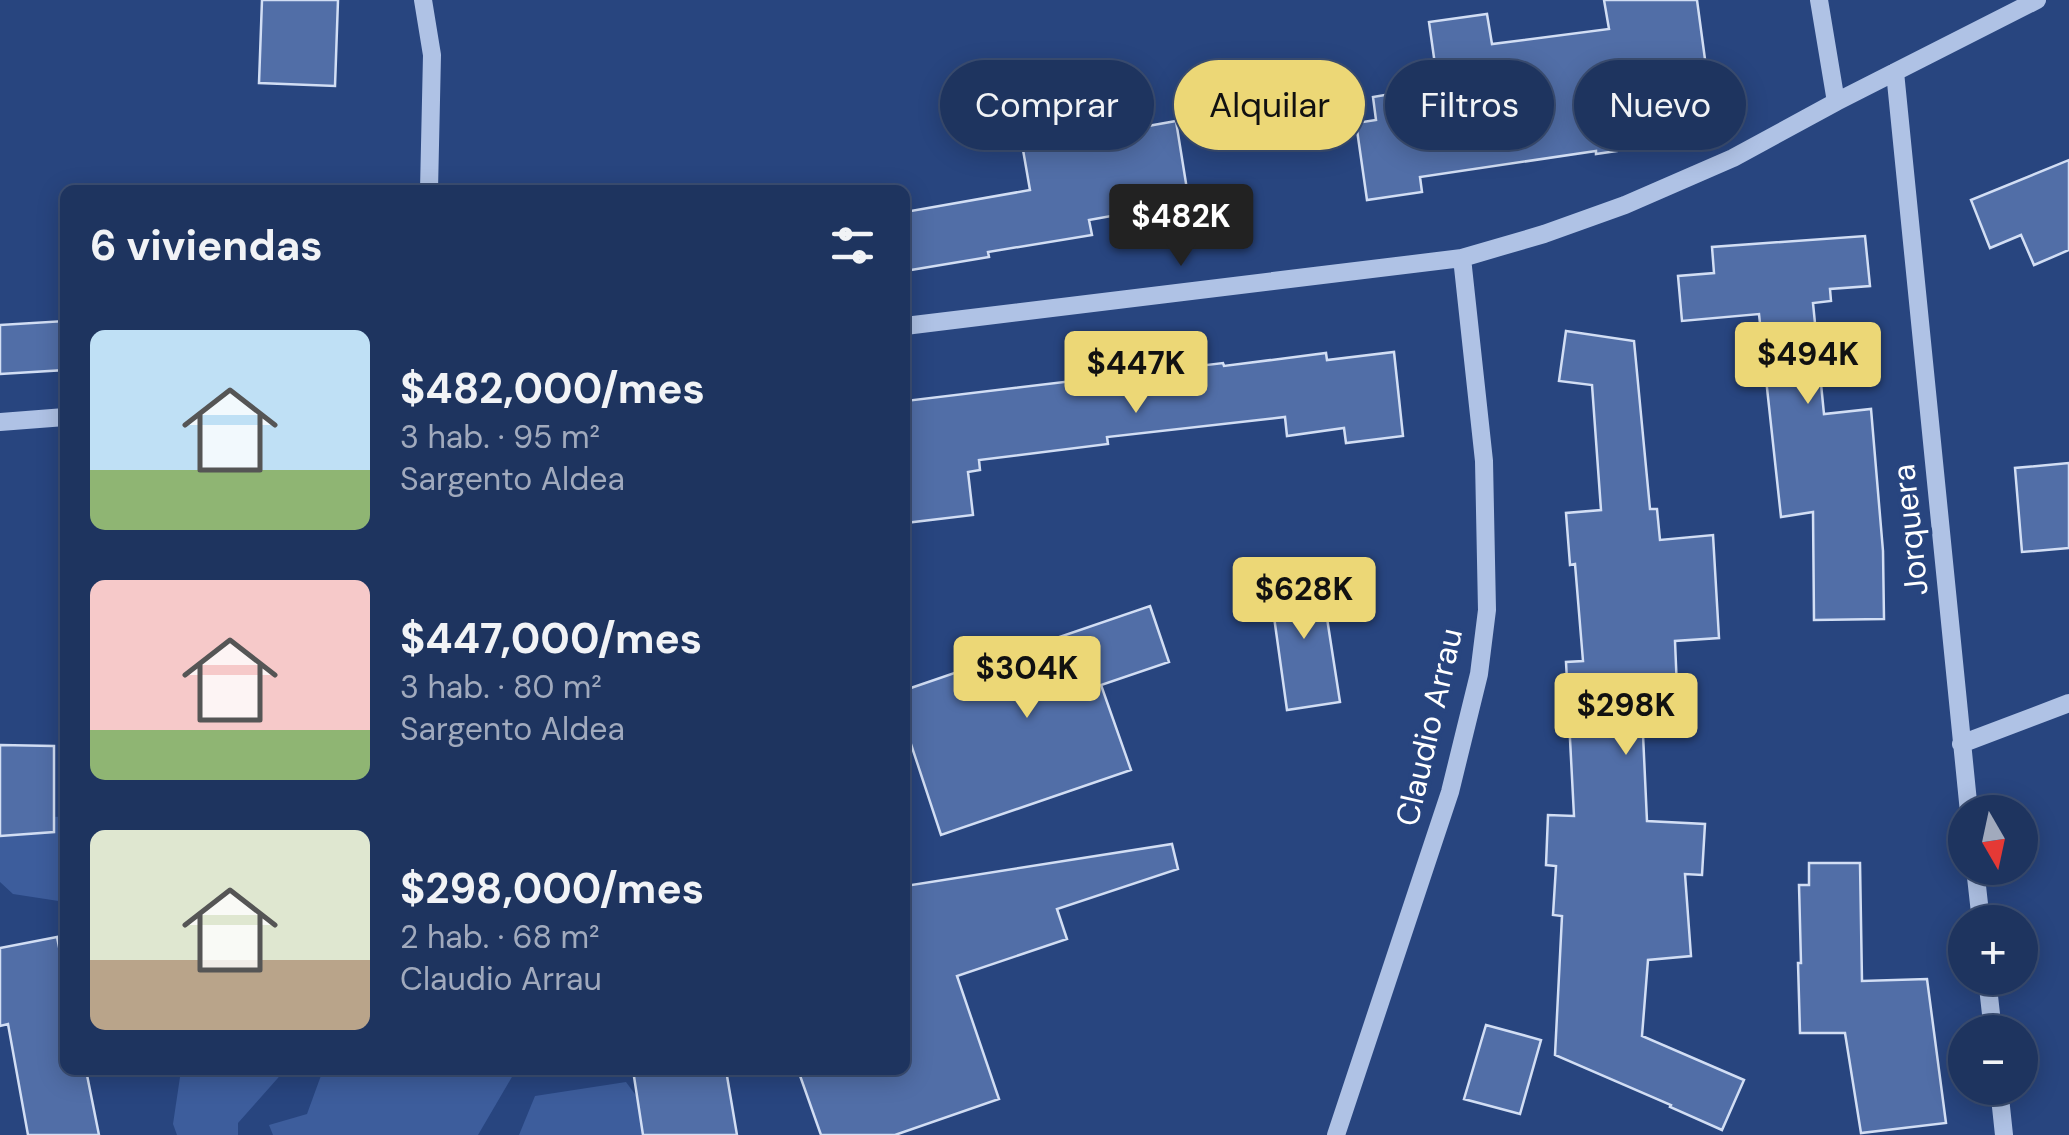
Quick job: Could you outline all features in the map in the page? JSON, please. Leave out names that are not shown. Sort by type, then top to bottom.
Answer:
[{"type":"street","points":[[424,0],[432,55],[429,185]]},
{"type":"street","points":[[1820,0],[1836,102]]},
{"type":"street","points":[[910,325],[1462,258],[1625,205],[1732,158],[2037,0]]},
{"type":"street","name":"Jorquera","points":[[1895,72],[1967,795]]},
{"type":"street","name":"Claudio Arrau","points":[[1336,1135],[1450,792],[1479,674],[1487,610],[1484,461],[1462,258]]},
{"type":"street","points":[[0,422],[60,416]]},
{"type":"street","points":[[1962,744],[2069,703]]},
{"type":"street","points":[[2001,1105],[2004,1135]]},
{"type":"shaded area","points":[[14,816],[60,817],[60,901],[13,894],[0,882],[0,824]]},
{"type":"shaded area","points":[[281,1075],[238,1123],[238,1135],[177,1135],[173,1124],[180,1077]]},
{"type":"shaded area","points":[[321,1075],[513,1075],[478,1135],[273,1135],[269,1125],[307,1114]]},
{"type":"shaded area","points":[[626,1082],[661,1129],[655,1135],[519,1135],[535,1096]]},
{"type":"building","points":[[262,0],[338,0],[335,86],[259,83]]},
{"type":"building","points":[[1604,0],[1697,0],[1705,60],[1574,60],[1574,150],[1624,150],[1420,177],[1422,192],[1367,200],[1360,150],[1365,150],[1365,122],[1376,120],[1373,97],[1385,95],[1385,150],[1554,150],[1554,60],[1434,60],[1429,22],[1487,14],[1492,44],[1609,29]]},
{"type":"building","points":[[1174,121],[1174,150],[1181,150],[1189,202],[1089,220],[1092,235],[988,252],[989,257],[910,270],[910,211],[1030,190],[1023,150],[1154,150],[1154,125]]},
{"type":"building","points":[[2069,160],[2069,250],[2034,265],[2021,235],[1990,248],[1971,200]]},
{"type":"building","points":[[1865,236],[1870,286],[1830,289],[1831,301],[1813,303],[1824,414],[1871,409],[1883,551],[1884,619],[1814,620],[1813,512],[1781,517],[1759,314],[1682,321],[1678,276],[1714,273],[1712,247]]},
{"type":"building","points":[[60,321],[60,370],[0,374],[0,325]]},
{"type":"building","points":[[1566,331],[1634,341],[1650,509],[1657,509],[1660,540],[1713,535],[1719,638],[1675,641],[1677,689],[1641,691],[1647,821],[1705,824],[1702,875],[1685,874],[1691,956],[1648,960],[1642,1036],[1744,1080],[1722,1130],[1555,1055],[1562,916],[1553,915],[1556,866],[1546,865],[1548,815],[1574,816],[1566,662],[1583,661],[1575,564],[1570,565],[1566,513],[1601,510],[1592,385],[1559,381]]},
{"type":"building","points":[[1394,352],[1403,436],[1346,443],[1344,428],[1287,436],[1285,417],[1107,437],[1108,444],[979,460],[980,470],[968,472],[973,515],[910,522],[910,400],[1326,353],[1327,360]]},
{"type":"building","points":[[2069,463],[2069,548],[2022,552],[2015,468]]},
{"type":"building","points":[[1320,573],[1340,702],[1287,710],[1269,581]]},
{"type":"building","points":[[1150,606],[1169,662],[1101,685],[1131,770],[941,835],[910,741],[910,688]]},
{"type":"building","points":[[0,745],[54,746],[54,832],[0,836]]},
{"type":"building","points":[[1172,844],[1178,869],[1057,909],[1067,939],[957,976],[999,1099],[895,1135],[821,1135],[800,1075],[910,1075],[910,885]]},
{"type":"building","points":[[1809,863],[1860,863],[1862,981],[1927,979],[1946,1123],[1861,1133],[1845,1033],[1800,1033],[1799,885],[1809,885]]},
{"type":"building","points":[[57,937],[60,1075],[87,1075],[99,1135],[28,1135],[8,1024],[0,1026],[0,948]]},
{"type":"building","points":[[1486,1025],[1541,1040],[1520,1114],[1464,1099]]},
{"type":"building","points":[[634,1075],[727,1075],[737,1135],[643,1135]]}]
